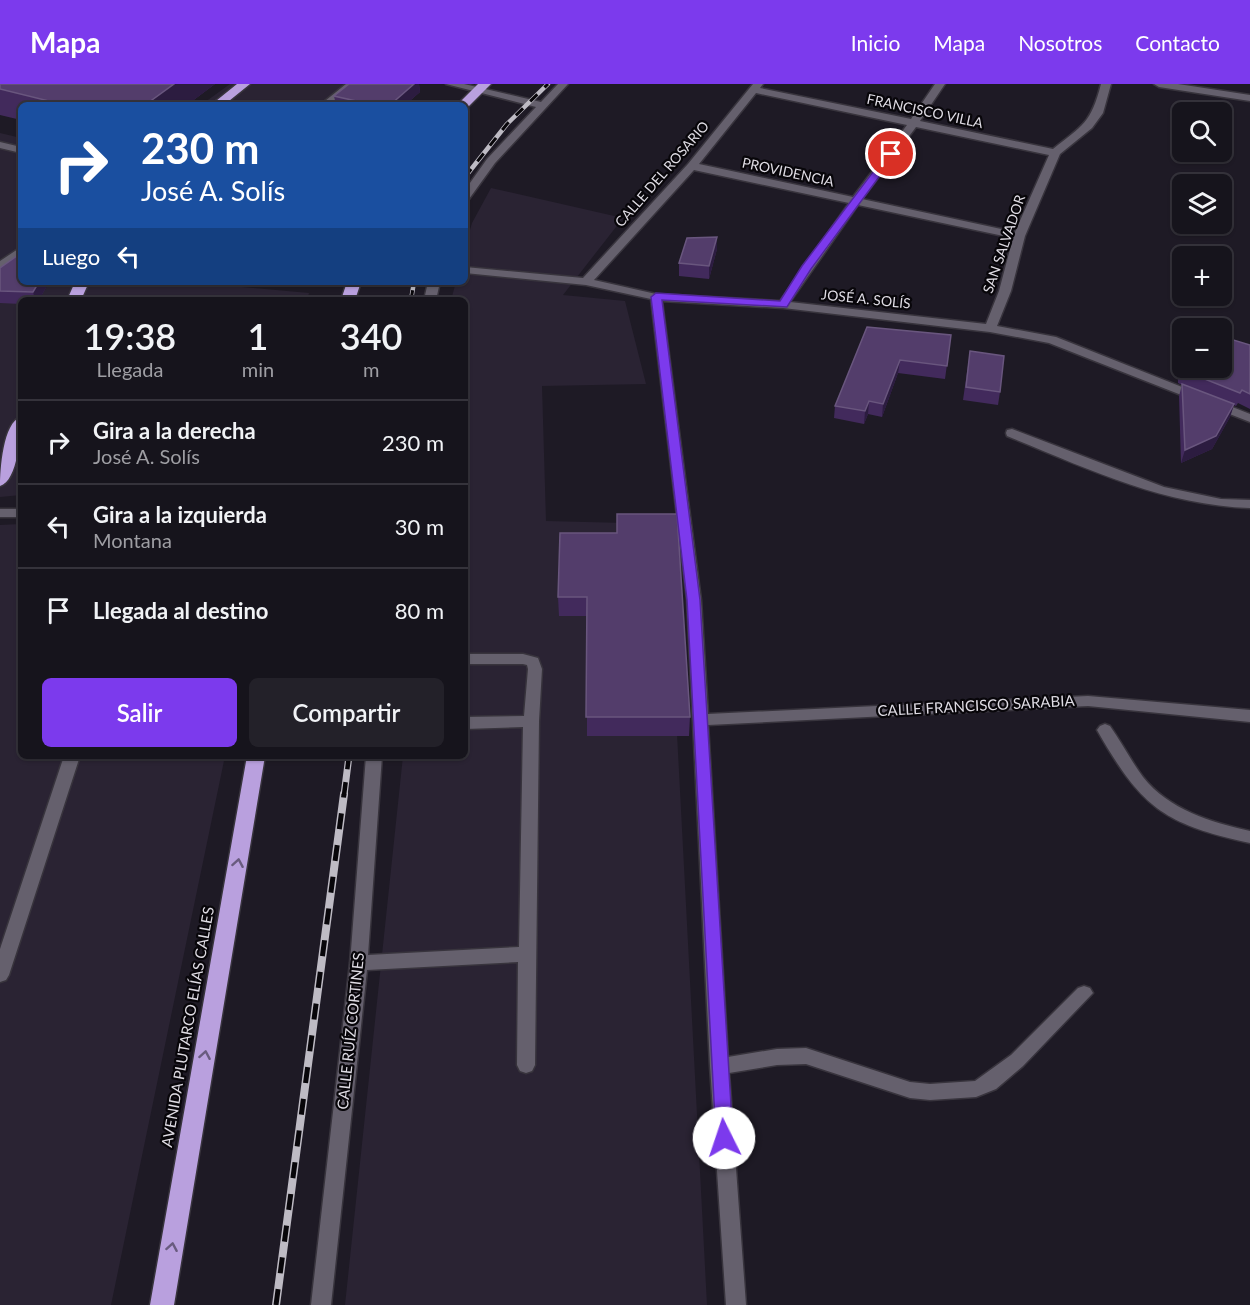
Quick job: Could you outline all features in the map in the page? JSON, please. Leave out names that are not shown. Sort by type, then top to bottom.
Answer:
[{"type":"highway","points":[[221,102],[244,84]]},
{"type":"highway","points":[[466,102],[482,87]]},
{"type":"highway","points":[[0,481],[18,430]]},
{"type":"highway","name":"AVENIDA PLUTARCO ELÍAS CALLES","points":[[162,1305],[255,759]]},
{"type":"street","points":[[329,102],[352,84]]},
{"type":"street","points":[[451,84],[482,87],[542,105]]},
{"type":"street","points":[[468,192],[491,161],[563,84]]},
{"type":"street","points":[[783,305],[806,268],[915,122],[940,84]]},
{"type":"street","name":"SAN SALVADOR","points":[[990,328],[1005,291],[1020,236],[1056,153],[1088,126],[1099,111],[1106,84]]},
{"type":"street","points":[[1159,84],[1250,98]]},
{"type":"street","name":"FRANCISCO VILLA","points":[[755,87],[1056,153]]},
{"type":"street","name":"CALLE DEL ROSARIO","points":[[586,282],[692,166],[755,87]]},
{"type":"street","points":[[0,145],[18,149]]},
{"type":"street","name":"PROVIDENCIA","points":[[692,166],[1020,236]]},
{"type":"street","points":[[0,266],[18,252]]},
{"type":"street","name":"JOSÉ A. SOLÍS","points":[[468,270],[586,282],[656,297],[783,305],[990,328],[1052,340],[1250,418]]},
{"type":"street","points":[[656,297],[694,600],[719,1066],[736,1305]]},
{"type":"street","points":[[1012,433],[1125,478],[1188,498],[1229,505],[1250,504]]},
{"type":"street","points":[[0,513],[18,513]]},
{"type":"street","points":[[468,659],[523,659],[533,662],[535,669],[531,721],[526,1065]]},
{"type":"street","name":"CALLE FRANCISCO SARABIA","points":[[700,720],[1088,700],[1250,716]]},
{"type":"street","points":[[468,723],[531,721]]},
{"type":"street","points":[[1105,730],[1143,788],[1164,807],[1198,823],[1250,837]]},
{"type":"street","points":[[0,975],[71,759]]},
{"type":"street","name":"CALLE RUÍZ CORTINES","points":[[321,1305],[359,963],[374,759]]},
{"type":"street","points":[[359,963],[527,954]]},
{"type":"street","points":[[719,1066],[803,1056],[831,1063],[862,1077],[899,1089],[927,1094],[980,1088],[1003,1073],[1084,993]]},
{"type":"shaded area","points":[[230,84],[344,84],[325,102],[205,102]]},
{"type":"shaded area","points":[[0,133],[18,137],[18,285],[220,285],[309,293],[308,297],[18,297],[18,495],[0,497]]},
{"type":"shaded area","points":[[491,188],[623,218],[563,295],[625,301],[646,384],[542,386],[546,521],[666,524],[707,1305],[345,1305],[403,759],[468,759],[468,297],[452,297],[455,285],[468,285],[468,237],[472,223]]},
{"type":"shaded area","points":[[18,524],[18,759],[224,759],[111,1305],[0,1305],[0,525]]},
{"type":"building","points":[[0,84],[174,84],[149,102],[53,102],[0,89]]},
{"type":"building","points":[[349,84],[414,84],[393,102],[361,102],[334,96]]},
{"type":"building","points":[[717,237],[709,266],[679,263],[687,238]]},
{"type":"building","points":[[18,255],[18,285],[37,285],[33,292],[0,291],[0,268]]},
{"type":"building","points":[[867,327],[951,335],[947,366],[900,360],[883,404],[869,401],[865,411],[835,406]]},
{"type":"building","points":[[1232,340],[1250,345],[1250,394],[1242,390],[1240,393],[1202,378],[1232,378]]},
{"type":"building","points":[[970,351],[1004,356],[1000,392],[966,387]]},
{"type":"building","points":[[1182,384],[1234,404],[1216,436],[1185,450]]},
{"type":"building","points":[[617,514],[677,514],[690,717],[586,717],[587,597],[558,597],[560,533],[617,533]]},
{"type":"railway","points":[[468,173],[507,124],[548,84]]},
{"type":"railway","points":[[412,297],[414,285]]},
{"type":"railway","points":[[344,795],[349,759]]},
{"type":"railway","points":[[276,1305],[344,794]]},
{"type":"route","points":[[724,1138],[694,600],[656,297],[783,305],[806,268],[891,154]]}]
